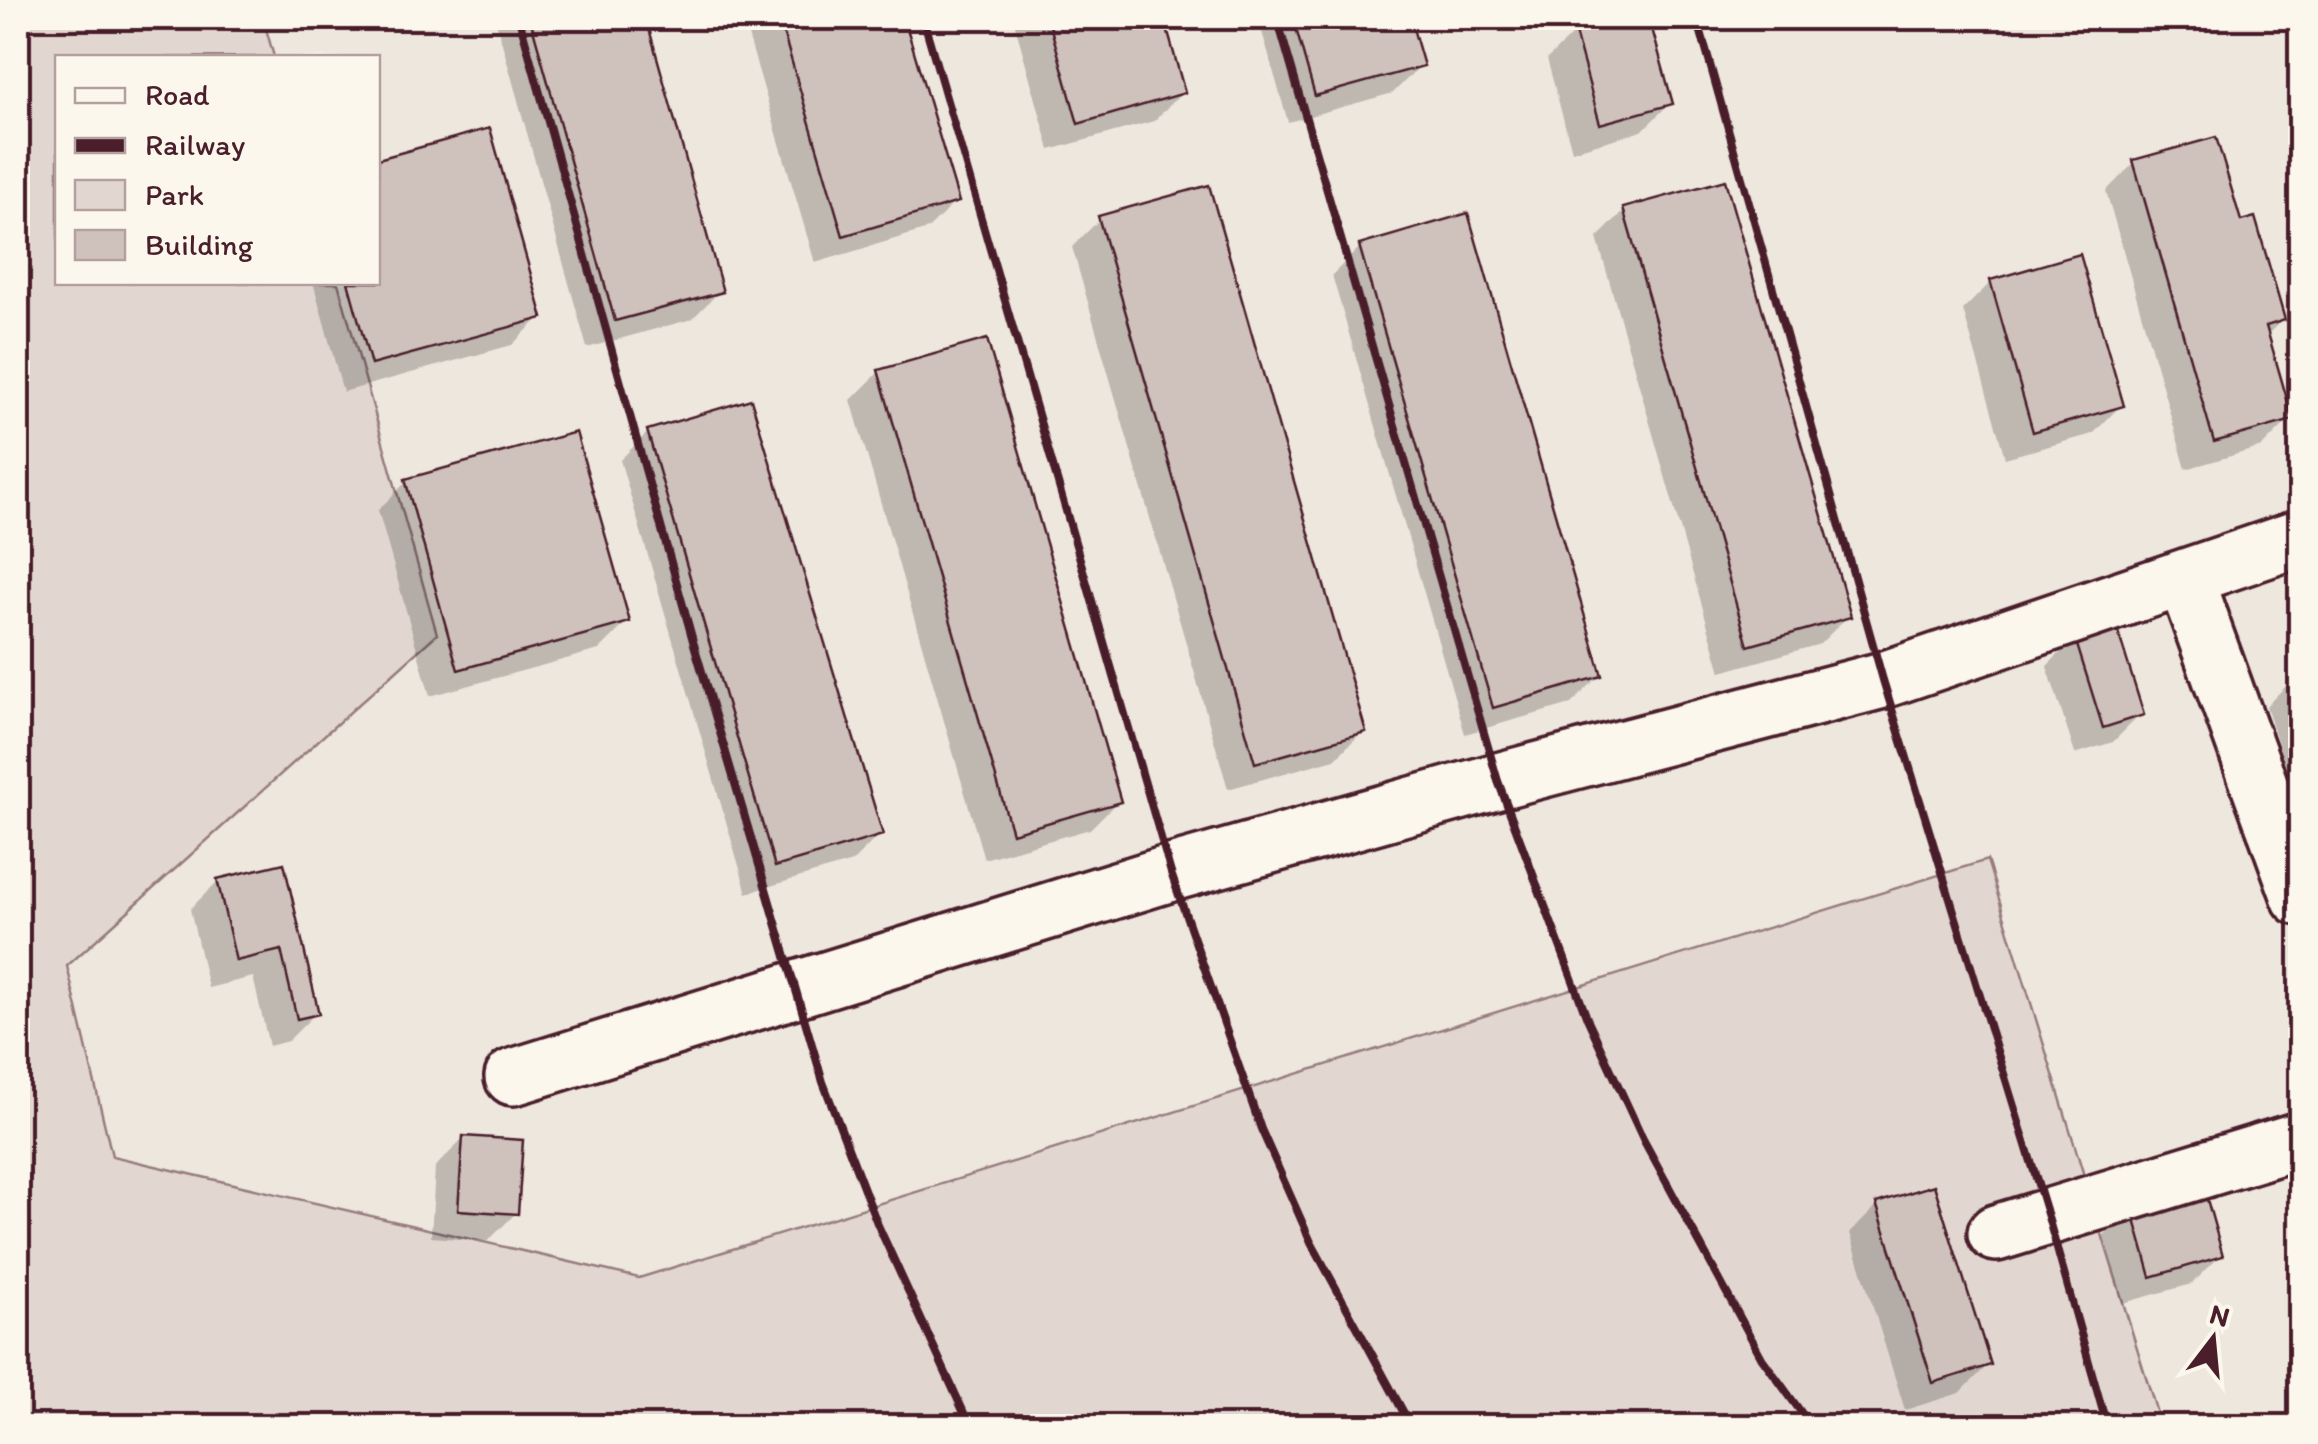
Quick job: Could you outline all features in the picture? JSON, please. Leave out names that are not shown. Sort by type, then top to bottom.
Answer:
[{"type":"lane","points":[[512,1078],[1171,872],[1883,680],[2300,538]]},
{"type":"lane","points":[[2186,579],[2300,898]]},
{"type":"lane","points":[[1996,1233],[2300,1140]]},
{"type":"shaded area","points":[[262,18],[2300,18],[2300,1426],[2161,1426],[1987,861],[639,1278],[112,1156],[67,967],[436,634],[338,285],[380,285],[380,55],[272,55]]},
{"type":"green space","points":[[18,18],[263,18],[273,55],[55,55],[55,285],[339,285],[437,634],[67,966],[112,1156],[639,1278],[1987,860],[2161,1426],[18,1426]]},
{"type":"building","points":[[530,18],[646,18],[723,292],[615,321]]},
{"type":"building","points":[[779,18],[904,18],[959,202],[843,236]]},
{"type":"building","points":[[1048,18],[1164,18],[1185,93],[1078,124]]},
{"type":"building","points":[[1293,18],[1410,18],[1424,66],[1315,96]]},
{"type":"building","points":[[1615,18],[1649,18],[1673,104],[1600,124],[1574,29]]},
{"type":"building","points":[[490,128],[543,318],[371,365],[349,285],[380,285],[380,158]]},
{"type":"building","points":[[2216,137],[2241,221],[2255,217],[2285,320],[2266,326],[2293,420],[2214,442],[2133,160]]},
{"type":"building","points":[[1725,180],[1851,617],[1748,646],[1623,208]]},
{"type":"building","points":[[1209,185],[1366,732],[1255,763],[1098,216]]},
{"type":"building","points":[[1468,213],[1602,676],[1493,708],[1359,245]]},
{"type":"building","points":[[2080,254],[2124,406],[2033,432],[1990,280]]},
{"type":"building","points":[[987,339],[1121,802],[1012,833],[878,370]]},
{"type":"building","points":[[751,399],[883,835],[775,867],[647,430]]},
{"type":"building","points":[[576,432],[630,622],[458,670],[405,479]]},
{"type":"building","points":[[2115,622],[2144,715],[2103,728],[2074,635]]},
{"type":"building","points":[[284,863],[319,1014],[297,1019],[281,950],[236,961],[217,879]]},
{"type":"building","points":[[463,1136],[523,1140],[518,1214],[458,1210]]},
{"type":"building","points":[[1934,1185],[1991,1365],[1933,1383],[1876,1203]]},
{"type":"building","points":[[2203,1185],[2223,1256],[2151,1277],[2131,1205]]},
{"type":"railway","points":[[519,18],[693,641],[823,1082],[877,1223],[970,1426]]},
{"type":"railway","points":[[923,18],[1171,873],[1261,1129],[1311,1242],[1411,1426]]},
{"type":"railway","points":[[1277,18],[1498,781],[1587,1018],[1644,1141],[1762,1358],[1811,1426]]},
{"type":"railway","points":[[1697,18],[1883,680],[2048,1217],[2107,1426]]}]
